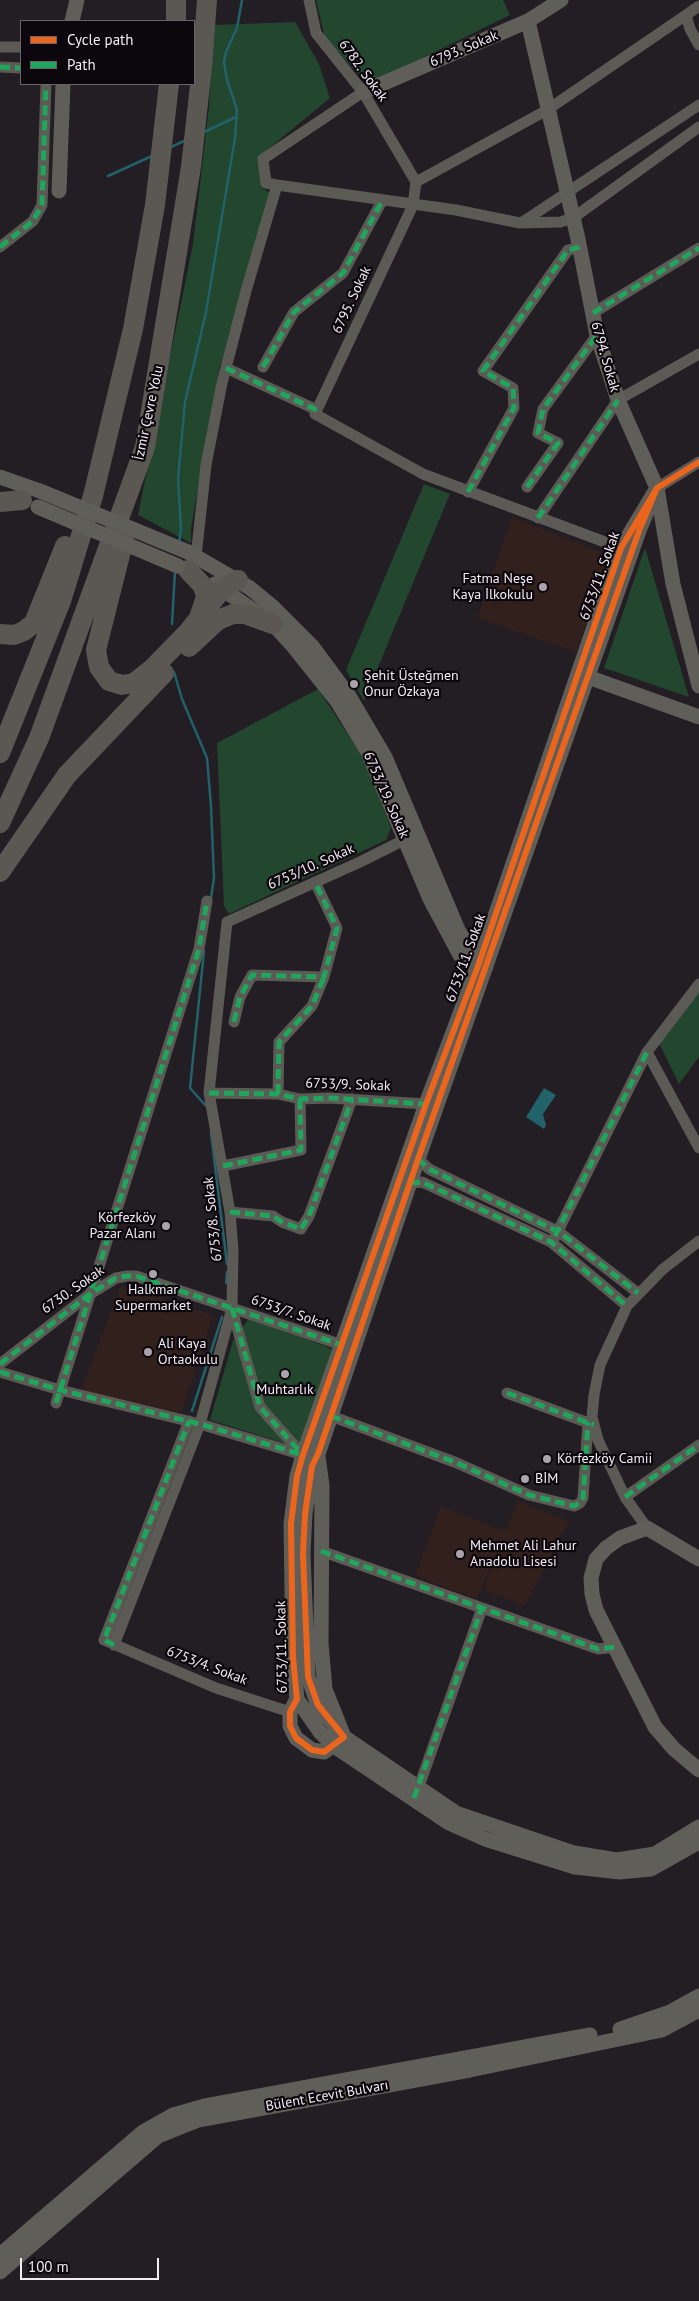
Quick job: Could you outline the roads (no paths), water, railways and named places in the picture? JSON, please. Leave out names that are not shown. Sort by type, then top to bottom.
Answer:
[{"type":"highway","name":"İzmir Çevre Yolu","points":[[0,823],[39,738],[145,447],[191,167],[207,6]]},
{"type":"highway","points":[[0,753],[61,602],[94,496],[133,329],[155,205],[169,85]]},
{"type":"highway","points":[[0,634],[14,635],[24,632],[34,623],[77,514],[108,398],[116,350],[133,329]]},
{"type":"highway","points":[[145,447],[96,650],[99,667],[109,681],[122,685],[134,683],[208,619],[233,614],[246,614],[272,624]]},
{"type":"highway","points":[[0,502],[30,503]]},
{"type":"highway","points":[[188,561],[204,586],[208,619]]},
{"type":"highway","points":[[0,872],[67,775],[176,660],[232,589]]},
{"type":"street","points":[[72,20],[77,0]]},
{"type":"street","name":"6782. Sokak","points":[[309,0],[316,33],[363,92],[416,182]]},
{"type":"street","name":"6793. Sokak","points":[[363,92],[528,22],[561,0]]},
{"type":"street","points":[[416,182],[547,110],[699,6]]},
{"type":"street","points":[[686,15],[690,29],[699,45]]},
{"type":"street","name":"6794. Sokak","points":[[528,22],[580,246],[597,335],[618,400],[657,488],[672,584],[699,686]]},
{"type":"street","points":[[0,48],[20,48]]},
{"type":"street","points":[[0,67],[20,68]]},
{"type":"street","points":[[0,247],[33,221],[42,205],[46,85]]},
{"type":"street","points":[[59,192],[63,85]]},
{"type":"street","points":[[363,92],[263,159],[266,183],[456,210],[520,223],[560,222],[573,218],[699,127]]},
{"type":"street","points":[[520,223],[699,105]]},
{"type":"street","name":"6795. Sokak","points":[[317,410],[413,205],[416,182]]},
{"type":"street","points":[[188,561],[226,368],[277,185]]},
{"type":"street","points":[[263,366],[294,312],[342,273],[382,200]]},
{"type":"street","points":[[468,492],[514,408],[513,388],[483,371],[568,250],[580,246]]},
{"type":"street","points":[[593,313],[699,248]]},
{"type":"street","points":[[527,486],[558,443],[538,432],[543,409],[597,335]]},
{"type":"street","points":[[538,518],[618,400],[699,354]]},
{"type":"street","points":[[226,368],[317,410],[316,414],[423,474],[621,548]]},
{"type":"street","points":[[657,488],[699,462]]},
{"type":"street","points":[[0,477],[40,492],[188,561],[232,589],[273,607],[312,646],[349,696],[385,757],[454,921],[469,947],[484,961]]},
{"type":"street","name":"6753/11. Sokak","points":[[657,488],[621,548],[491,926],[484,961],[470,985],[426,1104],[297,1476],[291,1524],[294,1597],[293,1705],[290,1726],[296,1738],[312,1750],[324,1752],[339,1741],[318,1705],[308,1677],[303,1554],[305,1514],[312,1466],[331,1416],[484,961],[588,677],[640,528],[657,488]]},
{"type":"street","points":[[0,492],[188,561]]},
{"type":"street","name":"6753/19. Sokak","points":[[232,589],[272,624],[293,646],[337,701],[368,752],[430,899],[467,968],[470,985]]},
{"type":"street","points":[[588,677],[699,717]]},
{"type":"street","name":"6753/10. Sokak","points":[[227,922],[406,839]]},
{"type":"street","points":[[278,1094],[279,1042],[312,1006],[324,977],[337,928],[315,882]]},
{"type":"street","points":[[56,1403],[199,949],[207,901]]},
{"type":"street","points":[[454,921],[463,930],[477,934],[482,934],[491,926]]},
{"type":"street","name":"6753/8. Sokak","points":[[114,1645],[194,1423],[232,1308],[233,1250],[230,1212],[209,1093],[227,922]]},
{"type":"street","points":[[460,955],[470,963],[484,961]]},
{"type":"street","points":[[234,1022],[240,997],[252,975],[324,977]]},
{"type":"street","points":[[551,1242],[559,1232],[647,1052],[699,984]]},
{"type":"street","points":[[647,1052],[699,1148]]},
{"type":"street","name":"6753/9. Sokak","points":[[209,1093],[278,1094],[300,1100],[352,1099],[426,1104]]},
{"type":"street","points":[[230,1212],[273,1216],[282,1222],[301,1229],[309,1216],[352,1099]]},
{"type":"street","points":[[223,1166],[301,1150],[300,1100]]},
{"type":"street","points":[[418,1159],[429,1169],[559,1232],[638,1293]]},
{"type":"street","points":[[410,1183],[422,1182],[551,1242],[628,1306]]},
{"type":"street","points":[[331,1416],[457,1463],[529,1496],[574,1506],[580,1503],[582,1498],[594,1394],[600,1366],[628,1306],[638,1293],[663,1270],[699,1241]]},
{"type":"street","name":"6730. Sokak","points":[[0,1364],[90,1294],[116,1278],[136,1276],[232,1308]]},
{"type":"street","points":[[232,1308],[260,1408],[303,1455]]},
{"type":"street","name":"6753/7. Sokak","points":[[232,1308],[342,1345]]},
{"type":"street","points":[[0,1372],[60,1390],[194,1423],[303,1455]]},
{"type":"street","points":[[506,1392],[591,1424],[625,1497],[647,1528],[699,1559]]},
{"type":"street","points":[[625,1497],[699,1445]]},
{"type":"street","points":[[318,1454],[322,1486],[321,1644],[325,1688],[339,1741]]},
{"type":"street","points":[[647,1528],[620,1538],[606,1548],[596,1559],[591,1578],[592,1594],[596,1610],[655,1727],[674,1749],[699,1770]]},
{"type":"street","points":[[321,1550],[598,1649],[614,1647]]},
{"type":"street","points":[[416,1793],[482,1608]]},
{"type":"street","name":"6753/4. Sokak","points":[[114,1645],[216,1688],[293,1705]]},
{"type":"street","points":[[293,1705],[320,1732],[339,1741],[416,1793],[450,1822],[485,1839],[575,1866],[620,1872],[651,1869],[699,1842]]},
{"type":"street","points":[[416,1793],[456,1813],[574,1853],[617,1860],[655,1854],[699,1826]]},
{"type":"street","name":"Bülent Ecevit Bulvarı","points":[[0,2255],[142,2132],[173,2115],[206,2106],[628,2028],[670,2012],[699,1996]]},
{"type":"street","name":"Bülent Ecevit Bulvarı","points":[[0,2272],[158,2136],[198,2120],[470,2070],[662,2030],[699,2010]]},
{"type":"water","points":[[544,1088],[556,1095],[543,1114],[546,1125],[544,1129],[526,1117]]},
{"type":"waterway","points":[[179,543],[181,529],[178,479],[185,402],[206,312],[235,138],[237,110],[227,80],[224,62],[226,52],[237,28],[242,0]]},
{"type":"waterway","points":[[202,133],[236,117]]},
{"type":"waterway","points":[[171,147],[186,140]]},
{"type":"waterway","points":[[108,176],[152,156]]},
{"type":"waterway","points":[[172,624],[175,571]]},
{"type":"waterway","points":[[174,672],[182,699],[207,758],[214,878],[211,898]]},
{"type":"waterway","points":[[204,951],[190,1088],[206,1106]]},
{"type":"waterway","points":[[211,1133],[227,1264]]},
{"type":"waterway","points":[[226,1283],[227,1272]]},
{"type":"waterway","points":[[192,1411],[222,1317]]},
{"type":"place","name":"Fatma Neşe Kaya İlkokulu","points":[[543,587]]},
{"type":"place","name":"Şehit Üsteğmen Onur Özkaya","points":[[354,684]]},
{"type":"place","name":"Körfezköy Pazar Alanı","points":[[166,1226]]},
{"type":"place","name":"Halkmar Supermarket","points":[[153,1274]]},
{"type":"place","name":"Ali Kaya Ortaokulu","points":[[148,1352]]},
{"type":"place","name":"Muhtarlık","points":[[285,1374]]},
{"type":"place","name":"Körfezköy Camii","points":[[547,1459]]},
{"type":"place","name":"BİM","points":[[525,1479]]},
{"type":"place","name":"Mehmet Ali Lahur Anadolu Lisesi","points":[[460,1554]]}]
